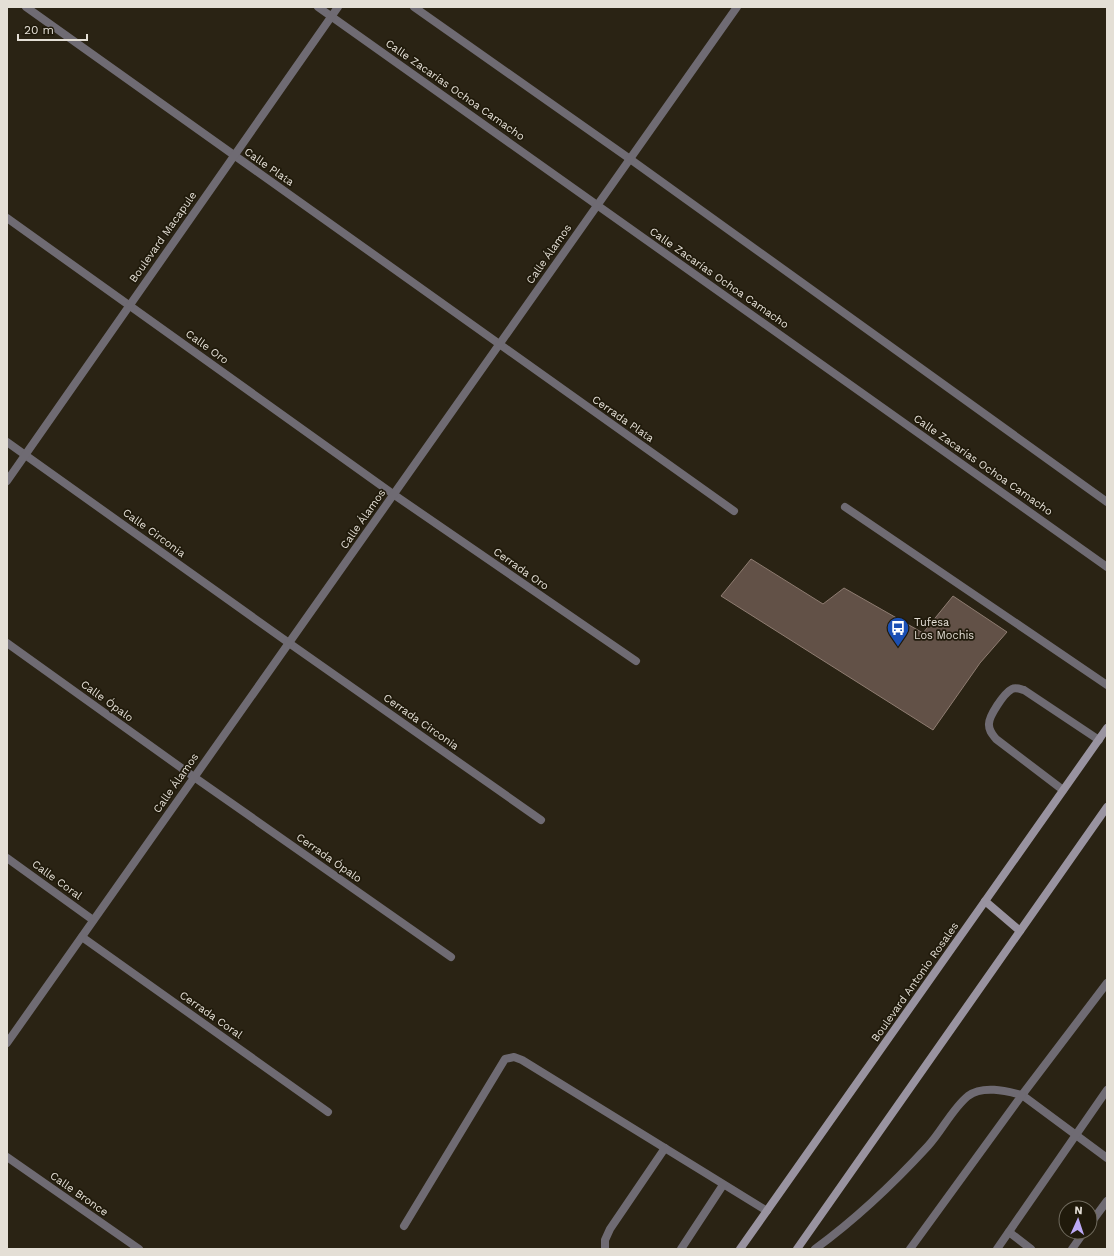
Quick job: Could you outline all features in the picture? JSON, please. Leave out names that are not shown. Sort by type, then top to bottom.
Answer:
[{"type":"main road","name":"Boulevard Antonio Rosales","points":[[740,1249],[1107,728]]},
{"type":"main road","points":[[797,1249],[1107,807]]},
{"type":"main road","points":[[985,901],[1020,931]]},
{"type":"street","name":"Calle Plata","points":[[26,7],[499,344]]},
{"type":"street","name":"Calle Zacarías Ochoa Camacho","points":[[318,7],[1107,567]]},
{"type":"street","name":"Boulevard Macapule","points":[[7,481],[338,7]]},
{"type":"street","points":[[414,7],[630,159],[1107,502]]},
{"type":"street","name":"Calle Álamos","points":[[7,1043],[735,8]]},
{"type":"street","name":"Calle Oro","points":[[7,218],[393,494]]},
{"type":"street","name":"Cerrada Plata","points":[[499,344],[734,512]]},
{"type":"street","name":"Calle Circonia","points":[[7,442],[288,643]]},
{"type":"street","name":"Cerrada Oro","points":[[393,494],[636,661]]},
{"type":"street","points":[[845,507],[1107,685]]},
{"type":"street","name":"Calle Ópalo","points":[[7,643],[194,777]]},
{"type":"street","name":"Cerrada Circonia","points":[[288,643],[541,820]]},
{"type":"street","points":[[1064,790],[996,739],[990,732],[988,724],[990,717],[1005,695],[1011,689],[1016,688],[1024,690],[1099,740]]},
{"type":"street","name":"Cerrada Ópalo","points":[[194,777],[451,956]]},
{"type":"street","name":"Calle Coral","points":[[7,858],[93,920]]},
{"type":"street","name":"Cerrada Coral","points":[[82,937],[328,1112]]},
{"type":"street","points":[[910,1249],[1022,1095],[1107,983]]},
{"type":"street","points":[[404,1226],[506,1059],[514,1057],[522,1060],[766,1211]]},
{"type":"street","points":[[815,1249],[838,1232],[908,1168],[936,1138],[956,1110],[969,1096],[985,1090],[1002,1090],[1022,1095],[1107,1158]]},
{"type":"street","points":[[997,1249],[1107,1090]]},
{"type":"street","points":[[605,1249],[605,1240],[610,1229],[665,1148]]},
{"type":"street","name":"Calle Bronce","points":[[7,1157],[139,1249]]},
{"type":"street","points":[[681,1249],[723,1185]]},
{"type":"street","points":[[1098,1213],[1107,1200]]},
{"type":"street","points":[[1009,1232],[1031,1249]]},
{"type":"street","points":[[1072,1249],[1078,1240]]},
{"type":"building","name":"Tufesa Los Mochis","points":[[751,559],[823,604],[844,588],[923,633],[953,596],[1007,632],[980,663],[933,730],[721,596]]},
{"type":"place","name":"Tufesa Los Mochis","points":[[898,648]]}]
